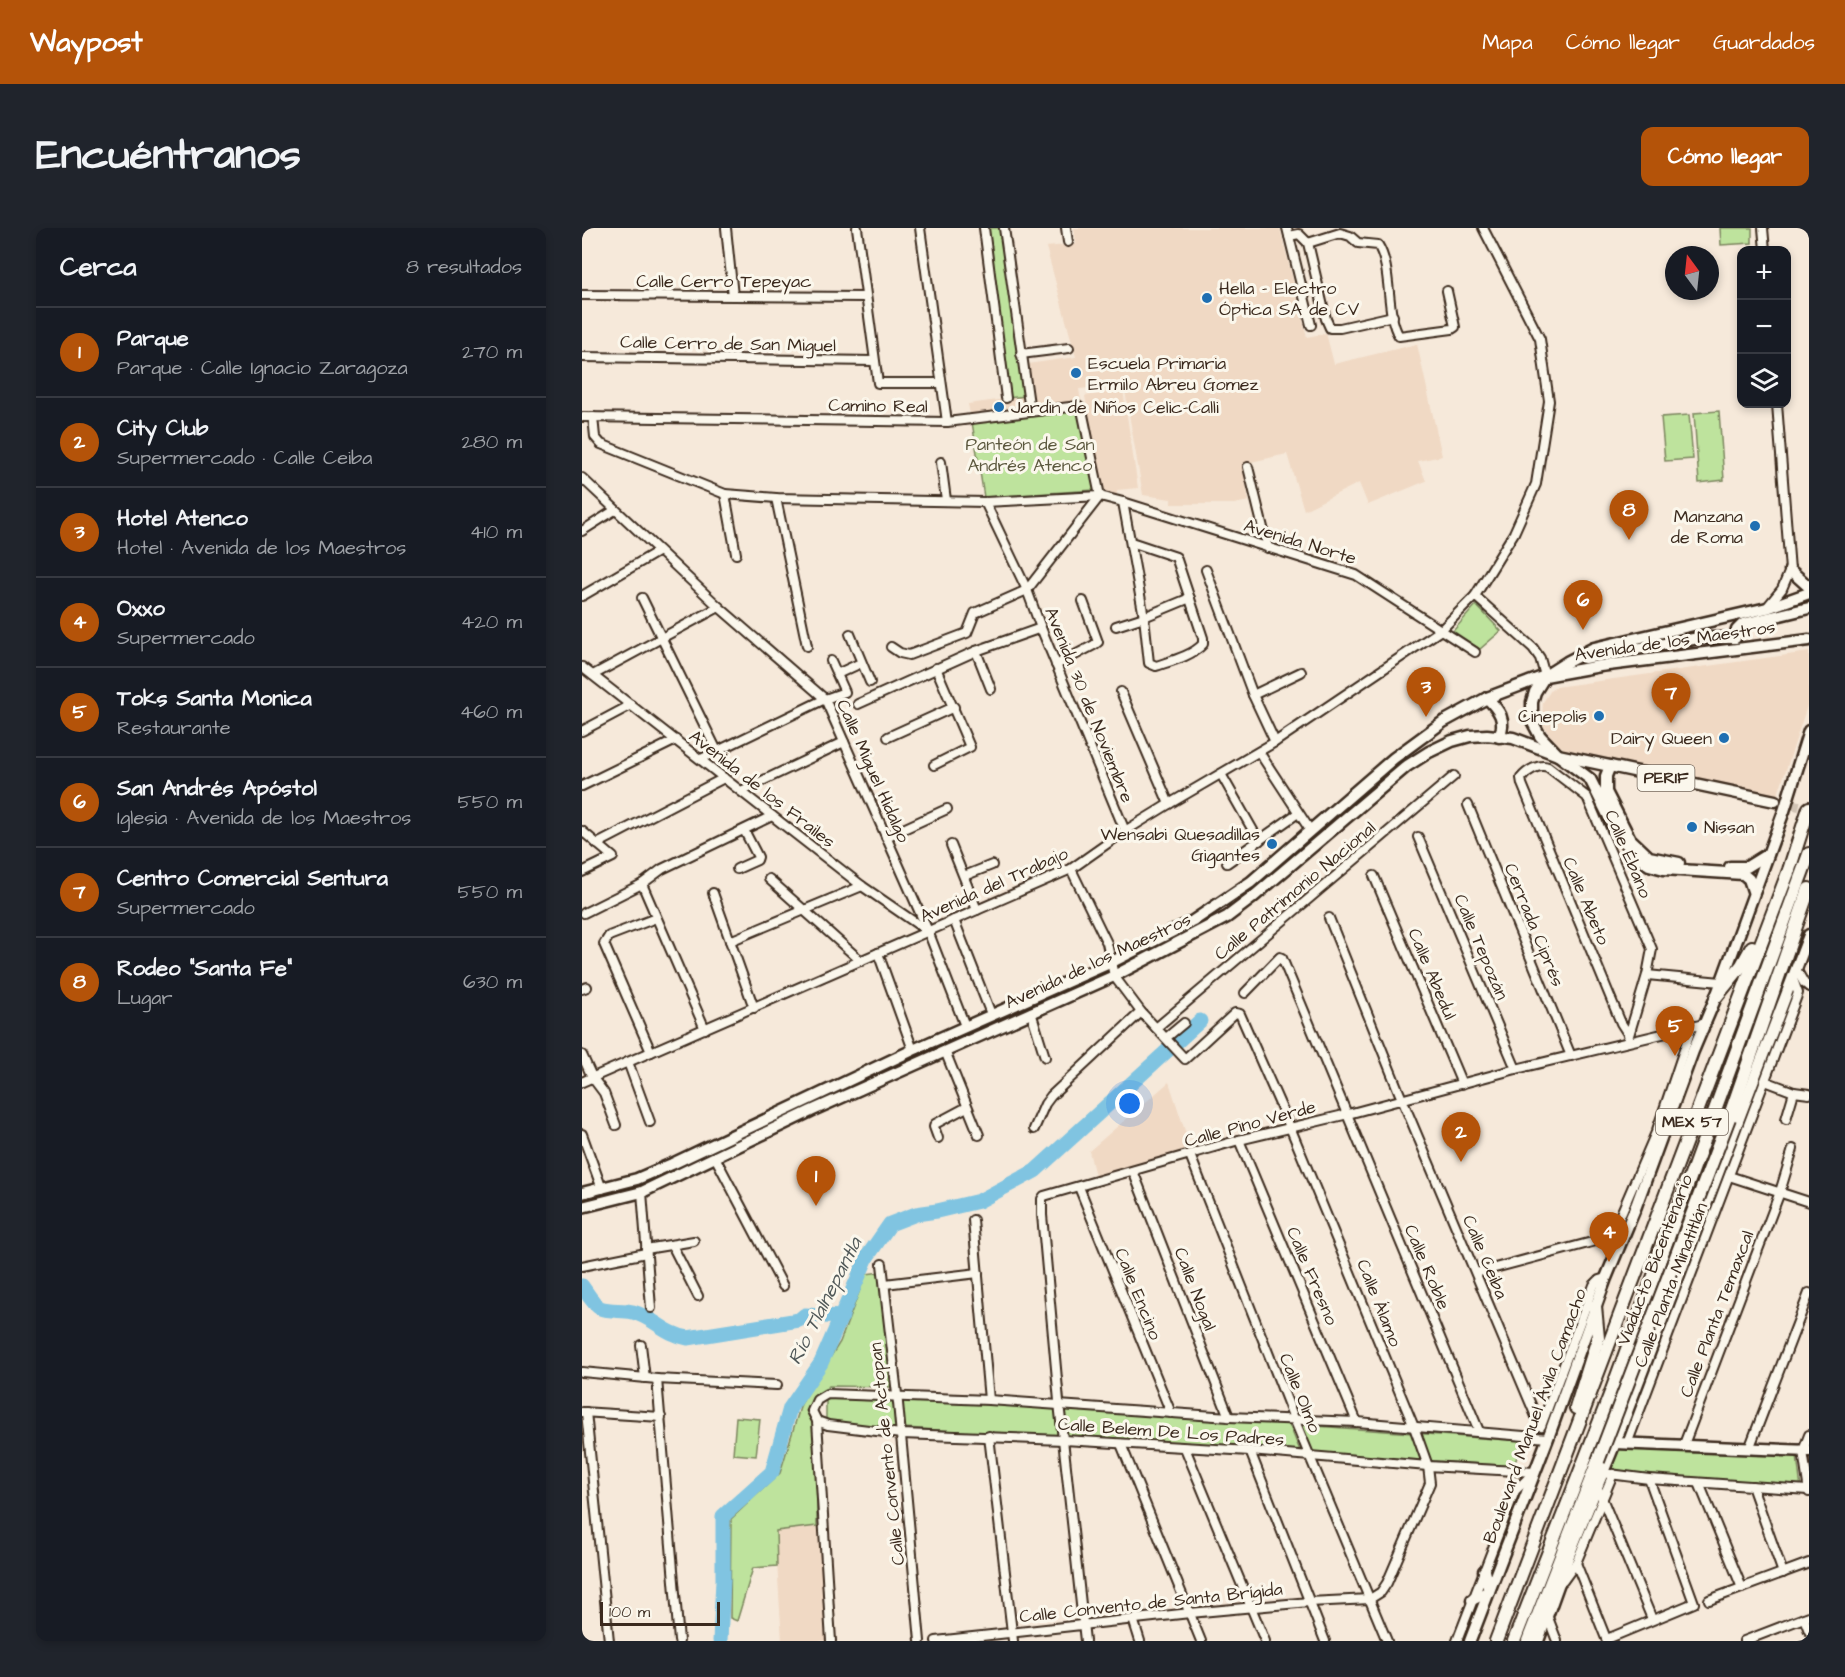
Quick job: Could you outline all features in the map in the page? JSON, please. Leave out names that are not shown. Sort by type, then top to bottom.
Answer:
[{"type":"highway","name":"MEX 57","points":[[1496,1641],[1789,870],[1809,808]]},
{"type":"highway","name":"MEX 57","points":[[1514,1641],[1612,1390],[1809,854]]},
{"type":"highway","points":[[1716,997],[1742,965],[1755,941],[1778,885],[1789,870]]},
{"type":"highway","name":"Viaducto Bicentenario","points":[[1528,1641],[1729,1118],[1809,890]]},
{"type":"highway","points":[[1576,1427],[1576,1404],[1598,1338],[1595,1306]]},
{"type":"highway","points":[[1612,1390],[1620,1428]]},
{"type":"main road","points":[[1790,570],[1809,587]]},
{"type":"main road","name":"Avenida de los Maestros","points":[[1545,676],[1567,662],[1604,644],[1767,608],[1809,593]]},
{"type":"main road","points":[[1735,638],[1739,627],[1755,620],[1809,608]]},
{"type":"main road","points":[[1711,621],[1747,647]]},
{"type":"main road","points":[[1567,662],[1700,638],[1735,638]]},
{"type":"main road","name":"Avenida de los Maestros","points":[[582,1193],[637,1179],[672,1164],[991,1014],[1112,962],[1193,921],[1251,882],[1402,752],[1443,722],[1487,698],[1545,676],[1600,666],[1809,640]]},
{"type":"main road","points":[[1545,676],[1532,702],[1532,721],[1540,736],[1558,755],[1590,779],[1618,835],[1638,857],[1649,865],[1664,869],[1743,874],[1749,879],[1754,891]]},
{"type":"main road","points":[[1487,698],[1501,714],[1503,721],[1499,737]]},
{"type":"main road","name":"Boulevard Manuel Ávila Camacho","points":[[1470,1641],[1548,1438],[1622,1234],[1636,1206],[1698,1025],[1716,997],[1809,731]]},
{"type":"main road","name":"Avenida de los Maestros","points":[[582,1207],[642,1192],[811,1111],[1114,976],[1227,916],[1278,878],[1407,766],[1452,741],[1470,736],[1524,741],[1558,755],[1774,801]]},
{"type":"main road","points":[[1610,766],[1605,785],[1611,804],[1630,839],[1649,856],[1669,862],[1748,867],[1768,853]]},
{"type":"main road","points":[[1538,1641],[1597,1486],[1608,1473],[1620,1428],[1809,935]]},
{"type":"main road","points":[[1733,1133],[1744,1137]]},
{"type":"main road","points":[[1615,1443],[1806,1451]]},
{"type":"main road","points":[[1472,1600],[1489,1592],[1484,1571]]},
{"type":"street","points":[[726,228],[733,296]]},
{"type":"street","points":[[857,228],[876,380],[881,384],[941,383]]},
{"type":"street","points":[[920,228],[947,422]]},
{"type":"street","points":[[984,228],[1006,398]]},
{"type":"street","points":[[1004,228],[1030,411]]},
{"type":"street","points":[[1066,228],[1068,242]]},
{"type":"street","name":"Avenida del Trabajo","points":[[582,1082],[1071,869],[1125,831],[1275,742],[1441,630],[1475,596],[1514,532],[1536,484],[1549,401],[1540,339],[1483,228]]},
{"type":"street","points":[[1763,228],[1765,246]]},
{"type":"street","points":[[1311,325],[1288,232],[1299,234],[1308,243],[1330,328],[1340,328],[1393,316]]},
{"type":"street","points":[[1308,243],[1340,233],[1350,236],[1358,243],[1378,245],[1390,290],[1397,334],[1401,337],[1455,327],[1447,291]]},
{"type":"street","name":"Calle Cerro Tepeyac","points":[[582,295],[866,297]]},
{"type":"street","points":[[1021,354],[1069,348]]},
{"type":"street","name":"Calle Cerro de San Miguel","points":[[582,357],[874,361]]},
{"type":"street","name":"Camino Real","points":[[582,417],[947,422],[1081,407],[1100,496]]},
{"type":"street","points":[[1755,620],[1782,589],[1790,570],[1777,408]]},
{"type":"street","name":"Avenida Norte","points":[[592,417],[595,437],[601,444],[725,494],[776,498],[985,502],[1100,496],[1123,502],[1356,575],[1475,652]]},
{"type":"street","points":[[941,462],[946,500]]},
{"type":"street","points":[[1248,467],[1268,548]]},
{"type":"street","name":"Calle Miguel Hidalgo","points":[[582,478],[719,607],[825,699],[928,931],[965,1026]]},
{"type":"street","points":[[725,494],[736,554]]},
{"type":"street","name":"Avenida 30 de Noviembre","points":[[1027,590],[1100,496]]},
{"type":"street","points":[[776,498],[807,646]]},
{"type":"street","name":"Avenida 30 de Noviembre","points":[[985,502],[1027,590],[1038,629],[1056,665],[1125,831]]},
{"type":"street","points":[[1123,502],[1144,617],[1149,663],[1156,666],[1174,660],[1203,644],[1190,598],[1174,556],[1131,542]]},
{"type":"street","points":[[582,531],[615,510]]},
{"type":"street","points":[[582,596],[659,551]]},
{"type":"street","points":[[1206,570],[1252,695],[1275,742]]},
{"type":"street","points":[[891,647],[900,653],[909,655],[967,633],[975,613],[1027,590]]},
{"type":"street","points":[[1475,596],[1533,648],[1540,658],[1545,676]]},
{"type":"street","points":[[642,598],[717,751]]},
{"type":"street","points":[[1116,626],[1190,598]]},
{"type":"street","points":[[1056,665],[1098,642],[1083,601]]},
{"type":"street","points":[[593,675],[719,607]]},
{"type":"street","points":[[858,704],[976,651],[1038,629]]},
{"type":"street","points":[[850,634],[870,682]]},
{"type":"street","points":[[976,651],[991,689]]},
{"type":"street","points":[[701,759],[825,699],[845,692],[831,661]]},
{"type":"street","points":[[837,674],[861,663]]},
{"type":"street","name":"Avenida de los Frailes","points":[[582,667],[862,886],[928,931]]},
{"type":"street","points":[[934,765],[970,747],[936,668]]},
{"type":"street","points":[[1252,695],[1301,672]]},
{"type":"street","points":[[1122,692],[1169,804]]},
{"type":"street","points":[[582,731],[631,705]]},
{"type":"street","points":[[888,737],[954,707]]},
{"type":"street","points":[[582,786],[676,741]]},
{"type":"street","points":[[741,791],[844,742]]},
{"type":"street","points":[[1258,752],[1310,830]]},
{"type":"street","name":"Calle Ébano","points":[[1521,778],[1543,765],[1584,794],[1591,803],[1652,950],[1628,1038]]},
{"type":"street","points":[[1221,774],[1259,841]]},
{"type":"street","name":"Calle Patrimonio Nacional","points":[[1156,1028],[1454,776]]},
{"type":"street","points":[[597,844],[724,778]]},
{"type":"street","name":"Calle Abeto","points":[[1521,778],[1532,810],[1628,1038]]},
{"type":"street","name":"Cerrada Ciprés","points":[[1468,805],[1571,1056]]},
{"type":"street","points":[[886,837],[947,809]]},
{"type":"street","points":[[1227,863],[1298,813]]},
{"type":"street","points":[[584,913],[642,884],[662,869],[772,816]]},
{"type":"street","points":[[737,869],[758,858],[744,830]]},
{"type":"street","points":[[582,872],[613,857],[583,834]]},
{"type":"street","name":"Calle Tepozán","points":[[1418,837],[1516,1069]]},
{"type":"street","points":[[951,846],[977,910]]},
{"type":"street","points":[[964,876],[992,865]]},
{"type":"street","points":[[1071,869],[1107,943],[1114,976],[1141,1012],[1168,1040],[1184,1023]]},
{"type":"street","name":"Calle Abedul","points":[[1374,876],[1462,1084]]},
{"type":"street","points":[[769,879],[861,961]]},
{"type":"street","points":[[642,884],[705,1029]]},
{"type":"street","points":[[730,940],[862,886]]},
{"type":"street","points":[[712,893],[754,1008]]},
{"type":"street","points":[[651,1052],[604,944],[609,936],[656,918]]},
{"type":"street","name":"Calle Ceiba","points":[[1329,918],[1540,1426],[1548,1438]]},
{"type":"street","points":[[954,920],[991,1014]]},
{"type":"street","points":[[878,953],[913,1050]]},
{"type":"street","name":"Calle Roble","points":[[1245,993],[1280,957],[1348,1114],[1479,1431]]},
{"type":"street","points":[[1794,974],[1809,987],[1798,993]]},
{"type":"street","points":[[1794,974],[1798,993]]},
{"type":"street","points":[[1647,975],[1721,982]]},
{"type":"street","points":[[1798,993],[1809,992]]},
{"type":"street","name":"Calle Planta Minatitlán","points":[[1627,1444],[1798,993]]},
{"type":"street","points":[[1031,1012],[1045,1057]]},
{"type":"street","points":[[1034,1129],[1051,1096],[1141,1012]]},
{"type":"street","name":"Calle Álamo","points":[[1168,1040],[1185,1059],[1234,1013],[1240,1014],[1290,1127],[1414,1427],[1431,1477],[1429,1489],[1387,1583],[1370,1599]]},
{"type":"street","name":"Calle Pino Verde","points":[[1085,1641],[1060,1405],[1042,1199],[1046,1195],[1239,1140],[1571,1056],[1628,1038],[1698,1025]]},
{"type":"street","name":"Boulevard Manuel Ávila Camacho","points":[[1611,1237],[1657,1130],[1698,1025]]},
{"type":"street","points":[[945,1052],[979,1136]]},
{"type":"street","points":[[582,1055],[592,1077],[604,1093],[616,1125]]},
{"type":"street","points":[[628,1062],[650,1122]]},
{"type":"street","points":[[1765,1081],[1794,1092],[1809,1094]]},
{"type":"street","points":[[1786,1119],[1794,1092]]},
{"type":"street","points":[[938,1138],[935,1124],[967,1107]]},
{"type":"street","points":[[582,1134],[602,1189]]},
{"type":"street","name":"Calle Fresno","points":[[1239,1140],[1357,1422]]},
{"type":"street","name":"Calle Planta Temaxcal","points":[[1683,1447],[1780,1192],[1793,1149]]},
{"type":"street","name":"Calle Olmo","points":[[1190,1155],[1295,1421],[1387,1641]]},
{"type":"street","points":[[715,1157],[783,1286]]},
{"type":"street","name":"Calle Nogal","points":[[1134,1171],[1229,1417]]},
{"type":"street","points":[[1729,1176],[1809,1202]]},
{"type":"street","name":"Calle Encino","points":[[1079,1187],[1171,1413]]},
{"type":"street","points":[[642,1192],[651,1308]]},
{"type":"street","points":[[973,1220],[989,1400]]},
{"type":"street","points":[[1476,1273],[1622,1234]]},
{"type":"street","points":[[582,1266],[694,1241]]},
{"type":"street","points":[[672,1245],[698,1296]]},
{"type":"street","name":"Calle Convento de Actopan","points":[[882,1264],[901,1434],[920,1641]]},
{"type":"street","points":[[885,1284],[978,1273]]},
{"type":"street","points":[[1540,1426],[1594,1285],[1606,1278]]},
{"type":"street","points":[[1749,1449],[1809,1293]]},
{"type":"street","points":[[641,1345],[645,1378]]},
{"type":"street","points":[[582,1372],[657,1379],[777,1385]]},
{"type":"street","points":[[657,1379],[662,1417],[679,1641]]},
{"type":"street","name":"Calle Belem De Los Padres","points":[[1534,1472],[1428,1466],[1250,1451],[989,1436],[901,1434],[828,1425],[817,1421],[812,1411],[818,1400],[827,1394],[897,1395],[1295,1421],[1357,1422],[1548,1438]]},
{"type":"street","points":[[609,1641],[584,1412],[662,1417]]},
{"type":"street","points":[[817,1421],[831,1641]]},
{"type":"street","points":[[1555,1592],[1576,1563],[1603,1499],[1608,1473],[1649,1479],[1808,1492],[1806,1451],[1809,1435]]},
{"type":"street","points":[[989,1436],[1013,1641]]},
{"type":"street","points":[[1121,1444],[1201,1641]]},
{"type":"street","points":[[1185,1448],[1265,1641]]},
{"type":"street","points":[[1250,1451],[1325,1641]]},
{"type":"street","points":[[1457,1641],[1515,1491],[1534,1472]]},
{"type":"street","points":[[1576,1563],[1607,1640],[1693,1604],[1649,1479]]},
{"type":"street","points":[[1699,1483],[1742,1588]]},
{"type":"street","points":[[1597,1486],[1652,1620]]},
{"type":"street","points":[[1752,1486],[1784,1573]]},
{"type":"street","points":[[1709,1600],[1809,1563]]},
{"type":"street","name":"Calle Convento de Santa Brígida","points":[[936,1641],[1190,1613],[1370,1599]]},
{"type":"street","points":[[1547,1615],[1557,1641]]},
{"type":"street","points":[[1743,1641],[1760,1638],[1807,1617],[1809,1631]]},
{"type":"street","points":[[1132,1619],[1140,1641]]},
{"type":"shaded area","points":[[1074,228],[1280,228],[1307,337],[1326,333],[1334,364],[1417,344],[1442,456],[1418,461],[1426,481],[1368,505],[1359,483],[1304,510],[1287,454],[1242,464],[1249,501],[1234,504],[1171,504],[1171,499],[1143,495],[1124,385],[1079,389],[1081,401],[1033,406],[1028,364],[1076,357],[1046,247],[1076,244]]},
{"type":"shaded area","points":[[1123,390],[1138,488],[1117,490],[1117,495],[1102,497],[1085,396]]},
{"type":"shaded area","name":"Jardin de Niños Celic-Calli","points":[[1027,396],[1030,411],[971,419],[968,404]]},
{"type":"shaded area","points":[[1809,652],[1809,700],[1777,797],[1570,754],[1555,742],[1544,727],[1543,702],[1551,690],[1556,687]]},
{"type":"shaded area","points":[[1169,1082],[1192,1152],[1095,1176],[1089,1151]]},
{"type":"shaded area","points":[[825,1524],[835,1641],[782,1641],[775,1531]]},
{"type":"green space","points":[[984,228],[1004,228],[1027,396],[1006,398]]},
{"type":"green space","points":[[1720,228],[1752,228],[1752,243],[1721,245]]},
{"type":"green space","name":"Panteón de San Andrés Atenco","points":[[1079,409],[1095,490],[984,497],[972,422]]},
{"type":"green space","points":[[1719,411],[1724,480],[1699,483],[1694,413]]},
{"type":"green space","points":[[1689,415],[1693,459],[1665,461],[1661,417]]},
{"type":"green space","points":[[1476,605],[1501,631],[1480,649],[1453,631]]},
{"type":"green space","points":[[881,1272],[893,1387],[829,1386],[806,1411],[816,1421],[817,1526],[776,1531],[777,1566],[753,1568],[737,1621],[730,1618],[731,1519],[780,1473],[801,1404],[840,1342],[866,1274]]},
{"type":"green space","points":[[836,1398],[893,1399],[896,1429],[826,1420],[826,1400]]},
{"type":"green space","points":[[902,1399],[1058,1408],[1060,1437],[904,1428]]},
{"type":"green space","points":[[1065,1409],[1289,1424],[1301,1453],[1067,1438]]},
{"type":"green space","points":[[736,1417],[760,1419],[756,1456],[733,1454]]},
{"type":"green space","points":[[1302,1425],[1522,1441],[1514,1466],[1312,1453]]},
{"type":"green space","points":[[1615,1443],[1797,1456],[1801,1489],[1600,1479]]},
{"type":"waterway","name":"Río Tlalnepantla","points":[[720,1641],[723,1516],[772,1472],[790,1408],[821,1363],[867,1257],[890,1224],[916,1214],[979,1201],[1035,1171],[1200,1021]]},
{"type":"waterway","points":[[582,1286],[600,1308],[633,1312],[648,1318],[672,1333],[688,1338],[799,1320],[805,1315],[842,1317]]},
{"type":"tunnel","points":[[1775,801],[1809,808]]},
{"type":"place","name":"Hella - Electro Óptica SA de CV","points":[[1207,298]]},
{"type":"place","name":"Escuela Primaria Ermilo Abreu Gomez","points":[[1076,373]]},
{"type":"place","name":"Jardin de Niños Celic-Calli","points":[[999,407]]},
{"type":"place","name":"Manzana de Roma","points":[[1755,526]]},
{"type":"place","name":"Rodeo \"Santa Fe\"","points":[[1629,540]]},
{"type":"place","name":"San Andrés Apóstol","points":[[1583,630]]},
{"type":"place","name":"Cinepolis","points":[[1599,716]]},
{"type":"place","name":"Hotel Atenco","points":[[1426,717]]},
{"type":"place","name":"Centro Comercial Sentura","points":[[1671,723]]},
{"type":"place","name":"Dairy Queen","points":[[1724,738]]},
{"type":"place","name":"Nissan","points":[[1692,827]]},
{"type":"place","name":"Wensabi Quesadillas Gigantes","points":[[1272,844]]},
{"type":"place","name":"Toks Santa Monica","points":[[1675,1056]]},
{"type":"place","name":"City Club","points":[[1461,1162]]},
{"type":"place","name":"Parque","points":[[816,1206]]},
{"type":"place","name":"Oxxo","points":[[1609,1262]]}]
